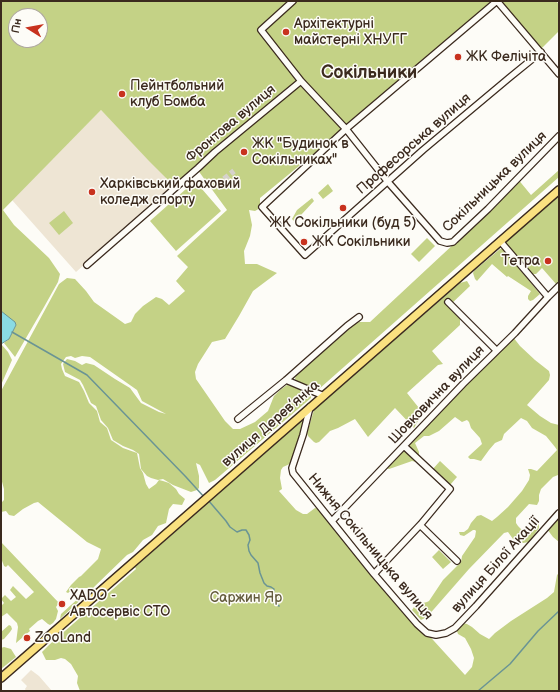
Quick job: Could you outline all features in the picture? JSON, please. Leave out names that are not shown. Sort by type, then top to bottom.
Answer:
[{"type":"main road","name":"вулиця Дерев’янка","points":[[1,678],[559,190]]},
{"type":"street","points":[[292,1],[261,30],[301,81],[346,129],[388,182]]},
{"type":"street","points":[[346,129],[497,1],[559,74]]},
{"type":"street","name":"Професорська вулиця","points":[[346,129],[262,207],[305,255],[423,150],[541,52]]},
{"type":"street","name":"Фронтова вулиця","points":[[87,265],[215,152],[301,81]]},
{"type":"street","name":"Сокільницька вулиця","points":[[388,182],[440,241],[447,243],[453,242],[559,136]]},
{"type":"street","points":[[500,241],[548,297]]},
{"type":"street","name":"Шовковична вулиця","points":[[332,521],[559,286]]},
{"type":"street","points":[[448,302],[496,350]]},
{"type":"street","points":[[238,419],[359,317]]},
{"type":"street","points":[[286,380],[324,396]]},
{"type":"street","name":"Нижня Сокільницька вулиця","points":[[310,407],[303,435],[293,463],[293,474],[374,574],[427,633]]},
{"type":"street","points":[[374,574],[420,525],[450,489],[404,446]]},
{"type":"street","name":"вулиця Білої Акації","points":[[427,633],[436,635],[446,633],[454,628],[559,513]]},
{"type":"street","points":[[420,525],[457,561]]},
{"type":"shaded area","name":"Харківський фаховий коледж спорту","points":[[101,110],[173,185],[76,272],[12,200]]},
{"type":"shaded area","points":[[31,670],[39,676],[52,691],[26,691],[25,689],[27,686],[21,680]]},
{"type":"green space","points":[[1,1],[497,1],[260,198],[262,207],[255,211],[249,210],[252,225],[250,236],[244,251],[245,264],[257,264],[277,273],[253,291],[225,339],[212,342],[198,364],[195,372],[196,379],[225,421],[233,429],[240,429],[255,422],[268,411],[274,396],[287,385],[308,391],[311,393],[311,398],[215,480],[209,483],[200,465],[196,463],[199,476],[199,488],[191,492],[173,485],[163,479],[158,480],[147,476],[141,469],[139,454],[113,440],[108,428],[101,420],[96,406],[91,403],[80,380],[65,372],[63,364],[67,359],[82,365],[86,363],[94,365],[130,388],[141,403],[166,414],[142,401],[137,390],[90,357],[66,357],[61,364],[65,376],[79,382],[89,403],[97,411],[100,422],[107,428],[111,440],[123,448],[137,453],[140,468],[149,489],[159,480],[163,481],[169,483],[185,499],[182,505],[173,504],[169,509],[166,523],[158,526],[152,535],[143,540],[133,552],[127,555],[93,588],[74,588],[68,593],[66,592],[71,585],[98,559],[101,549],[87,542],[38,502],[23,509],[14,516],[9,515],[6,511],[1,512],[1,503],[4,500],[4,489],[1,478],[1,391],[59,284],[67,278],[75,279],[94,302],[125,324],[131,322],[135,314],[143,306],[156,297],[162,299],[169,305],[185,291],[176,281],[188,267],[177,256],[227,210],[197,169],[173,185],[101,110],[3,210],[14,225],[49,258],[60,274],[58,282],[15,357],[4,343],[9,339],[16,325],[1,311]]},
{"type":"green space","points":[[497,1],[556,1],[559,4],[559,31],[541,49]]},
{"type":"green space","points":[[559,170],[559,177],[319,389],[296,382],[296,374],[355,324],[359,322],[370,322],[498,204],[517,178],[531,195]]},
{"type":"green space","points":[[195,181],[221,211],[176,251],[150,221]]},
{"type":"green space","points":[[328,184],[333,191],[323,199],[318,193]]},
{"type":"green space","name":"Тетра","points":[[559,195],[559,281],[556,284],[542,268],[536,274],[530,274],[507,246],[506,241]]},
{"type":"green space","points":[[312,198],[314,201],[295,222],[292,219],[297,210]]},
{"type":"green space","points":[[64,211],[73,223],[59,235],[49,223]]},
{"type":"green space","points":[[427,238],[435,246],[419,262],[411,254]]},
{"type":"green space","points":[[500,249],[503,249],[540,294],[533,300],[530,301],[528,299],[531,291],[508,276],[507,277],[492,264],[477,281],[475,279],[473,273],[474,271]]},
{"type":"green space","points":[[467,281],[470,286],[449,306],[460,318],[460,325],[432,351],[443,364],[438,365],[407,393],[422,414],[414,428],[395,408],[368,437],[355,419],[330,431],[319,442],[314,442],[307,433],[314,410],[460,283]]},
{"type":"green space","points":[[513,337],[520,346],[549,371],[549,380],[527,405],[551,423],[559,425],[559,477],[558,475],[553,477],[541,489],[537,505],[529,504],[516,518],[516,523],[521,529],[530,531],[539,523],[539,528],[529,542],[519,542],[513,539],[508,532],[504,533],[469,569],[427,617],[421,620],[412,610],[419,604],[429,601],[443,580],[461,562],[462,556],[475,537],[476,531],[473,530],[464,536],[460,535],[459,532],[464,532],[468,529],[477,516],[481,515],[492,521],[497,517],[522,491],[529,480],[530,475],[528,469],[537,471],[557,450],[546,436],[532,428],[527,421],[521,418],[504,434],[502,440],[495,443],[481,461],[470,459],[468,457],[482,444],[480,438],[471,428],[467,420],[462,422],[455,417],[439,431],[429,436],[424,436],[415,443],[419,452],[420,463],[412,461],[389,469],[385,468]]},
{"type":"green space","points":[[1,344],[8,352],[12,360],[1,385]]},
{"type":"green space","name":"Саржин Яр","points":[[305,418],[292,463],[283,467],[281,470],[280,478],[282,489],[279,491],[296,510],[303,514],[307,514],[315,508],[319,509],[362,562],[465,675],[472,667],[474,658],[465,638],[458,634],[457,628],[463,623],[467,624],[489,639],[511,621],[554,592],[557,575],[559,573],[559,691],[80,691],[77,683],[78,676],[71,664],[65,659],[61,658],[46,660],[42,652],[50,644],[136,569],[135,567]]},
{"type":"green space","points":[[440,461],[457,477],[450,485],[432,470]]},
{"type":"green space","points":[[559,516],[559,542],[547,529]]},
{"type":"green space","points":[[1,542],[59,603],[56,607],[58,611],[56,619],[53,623],[50,625],[42,619],[38,621],[29,629],[30,631],[16,643],[17,623],[7,613],[1,617],[1,606],[4,603],[1,599],[5,595],[11,601],[16,597],[10,590],[13,586],[26,599],[34,592],[8,565],[6,567],[4,566],[1,558]]},
{"type":"green space","points":[[439,550],[451,562],[443,569],[432,557]]},
{"type":"green space","points":[[88,593],[60,619],[61,614],[81,596]]},
{"type":"green space","points":[[9,625],[12,629],[4,639],[1,640],[1,632]]},
{"type":"green space","points":[[4,647],[11,649],[16,657],[1,669],[1,648]]},
{"type":"water","points":[[1,311],[15,322],[16,325],[9,339],[1,344]]},
{"type":"waterway","points":[[12,332],[87,375],[205,498]]},
{"type":"waterway","points":[[208,500],[230,527],[237,532],[246,530],[250,540],[248,545],[249,551],[258,563],[264,583],[274,589],[274,603],[279,606]]},
{"type":"waterway","points":[[478,691],[510,664],[538,631],[559,611]]},
{"type":"tunnel","points":[[224,179],[234,171]]},
{"type":"place","name":"Архітектурні майстерні ХНУГГ","points":[[286,32]]},
{"type":"place","name":"ЖК Фелічіта","points":[[458,57]]},
{"type":"place","name":"Пейнтбольний клуб Бомба","points":[[122,94]]},
{"type":"place","name":"ЖК \"Будинок в Сокільниках\"","points":[[244,152]]},
{"type":"place","name":"Харківський фаховий коледж спорту","points":[[92,192]]},
{"type":"place","name":"ЖК Сокільники (буд 5)","points":[[343,208]]},
{"type":"place","name":"ЖК Сокільники","points":[[304,242]]},
{"type":"place","name":"Тетра","points":[[548,261]]},
{"type":"place","name":"XADO - Автосервіс СТО","points":[[62,604]]},
{"type":"place","name":"ZooLand","points":[[27,638]]},
{"type":"district","name":"Сокільники","points":[[369,73]]}]
